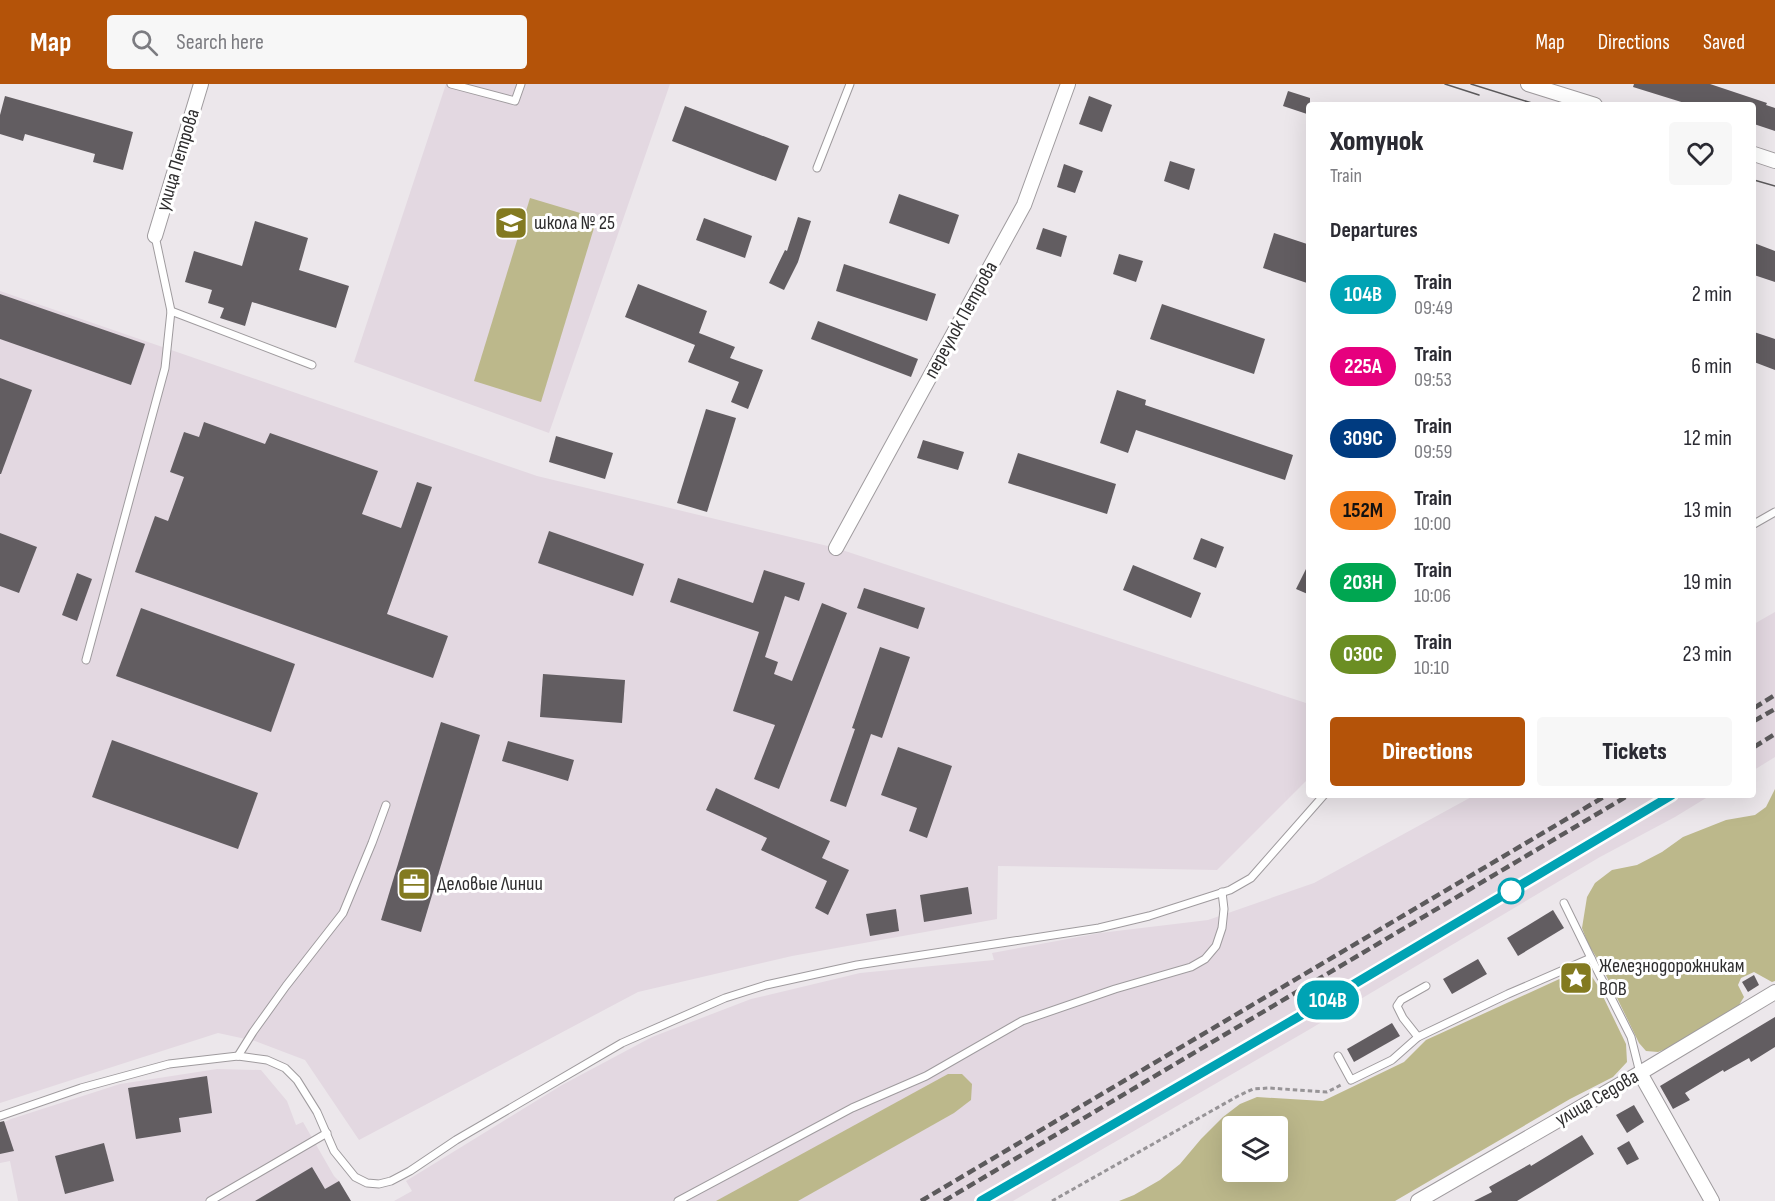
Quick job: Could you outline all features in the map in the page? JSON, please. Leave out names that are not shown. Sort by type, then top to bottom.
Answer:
[{"type":"street","name":"улица Петрова","points":[[154,236],[201,84]]},
{"type":"street","name":"переулок Петрова","points":[[836,548],[1024,205],[1068,84]]},
{"type":"street","points":[[1528,84],[1585,102]]},
{"type":"street","points":[[1756,155],[1775,161]]},
{"type":"street","name":"улица Седова","points":[[1418,1201],[1775,992]]},
{"type":"street","points":[[1640,1073],[1712,1201]]},
{"type":"lane","points":[[451,84],[515,101],[520,84]]},
{"type":"lane","points":[[817,168],[850,84]]},
{"type":"lane","points":[[86,660],[165,369],[171,310],[154,236]]},
{"type":"lane","points":[[171,310],[312,365]]},
{"type":"lane","points":[[1756,523],[1775,512]]},
{"type":"lane","points":[[0,1116],[81,1088],[169,1064],[238,1056],[267,1060],[285,1068],[297,1080],[327,1133],[334,1151],[354,1177],[366,1183],[379,1184],[391,1181],[410,1171],[456,1140],[622,1043],[725,998],[766,985],[857,965],[1099,928],[1149,916],[1230,890],[1251,878],[1321,798]]},
{"type":"lane","points":[[238,1056],[266,1014],[343,913],[386,805]]},
{"type":"lane","points":[[678,1201],[852,1108],[926,1076],[1022,1021],[1115,989],[1191,967],[1206,959],[1216,946],[1222,928],[1224,909],[1222,892]]},
{"type":"lane","points":[[1564,903],[1631,1037],[1640,1073]]},
{"type":"lane","points":[[1338,1056],[1352,1080],[1392,1060],[1418,1037],[1591,958]]},
{"type":"lane","points":[[1418,1037],[1403,1018],[1398,1006],[1401,1000],[1426,986]]},
{"type":"lane","points":[[210,1201],[327,1133]]},
{"type":"path","points":[[1052,1201],[1253,1089],[1288,1088],[1327,1092],[1352,1080]]},
{"type":"shaded area","name":"школа № 25","points":[[446,84],[670,84],[549,433],[354,362]]},
{"type":"shaded area","points":[[530,198],[597,218],[541,402],[474,381]]},
{"type":"shaded area","points":[[0,291],[537,476],[836,548],[1306,703],[1306,781],[1217,870],[998,866],[997,919],[792,956],[638,992],[359,1140],[305,1060],[255,1041],[218,1033],[0,1103]]},
{"type":"shaded area","points":[[1775,612],[1775,757],[1756,769],[1756,623]]},
{"type":"shaded area","points":[[1775,789],[1775,981],[1772,982],[1754,972],[1741,978],[1738,985],[1744,997],[1739,1005],[1671,1047],[1658,1052],[1646,1051],[1639,1043],[1600,963],[1588,944],[1582,928],[1587,897],[1595,883],[1612,870],[1637,865],[1662,852],[1683,837],[1726,820],[1755,815],[1766,807]]},
{"type":"shaded area","points":[[1470,798],[1706,798],[1600,857],[1305,1032],[1013,1201],[394,1201],[412,1191],[406,1181],[562,1085],[652,1037],[751,999],[860,973],[994,960],[992,953],[1100,933],[1208,920],[1314,883]]},
{"type":"shaded area","points":[[1579,970],[1589,972],[1598,986],[1626,1044],[1627,1062],[1613,1077],[1570,1099],[1395,1201],[1119,1201],[1160,1180],[1180,1164],[1222,1118],[1222,1182],[1288,1182],[1288,1116],[1224,1116],[1240,1104],[1257,1097],[1323,1101],[1404,1062],[1426,1040]]},
{"type":"shaded area","points":[[217,1069],[261,1070],[287,1101],[296,1125],[303,1122],[351,1201],[18,1201],[10,1161],[0,1163],[0,1124],[120,1084]]},
{"type":"shaded area","points":[[948,1074],[962,1074],[972,1084],[971,1100],[954,1113],[798,1201],[716,1201]]},
{"type":"building","points":[[1634,84],[1710,84],[1767,103],[1766,105],[1775,108],[1775,131],[1756,125],[1756,102],[1681,102],[1633,87]]},
{"type":"building","points":[[1288,91],[1310,98],[1310,102],[1306,102],[1306,114],[1283,106]]},
{"type":"building","points":[[5,96],[133,132],[123,170],[93,162],[95,154],[25,134],[23,141],[0,134],[0,115]]},
{"type":"building","points":[[1089,96],[1112,105],[1102,132],[1079,124]]},
{"type":"building","points":[[685,106],[789,146],[776,181],[672,141]]},
{"type":"building","points":[[1170,161],[1195,169],[1189,190],[1164,181]]},
{"type":"building","points":[[1064,164],[1083,171],[1075,193],[1057,187]]},
{"type":"building","points":[[899,194],[959,215],[949,244],[889,223]]},
{"type":"building","points":[[798,217],[811,221],[798,262],[784,290],[769,283],[785,250],[787,251]]},
{"type":"building","points":[[704,218],[752,236],[745,258],[696,240]]},
{"type":"building","points":[[255,221],[308,238],[299,270],[349,286],[336,328],[252,302],[245,326],[220,318],[224,308],[208,303],[212,290],[185,282],[194,251],[242,266]]},
{"type":"building","points":[[1043,228],[1067,236],[1061,257],[1036,249]]},
{"type":"building","points":[[1274,233],[1306,244],[1306,283],[1263,268]]},
{"type":"building","points":[[1756,244],[1775,251],[1775,282],[1756,276]]},
{"type":"building","points":[[1119,254],[1143,261],[1136,282],[1113,274]]},
{"type":"building","points":[[844,264],[936,294],[927,321],[836,291]]},
{"type":"building","points":[[638,284],[707,311],[699,333],[735,347],[730,358],[763,370],[748,409],[731,402],[739,382],[688,362],[695,345],[625,317]]},
{"type":"building","points":[[0,294],[145,344],[131,385],[0,339]]},
{"type":"building","points":[[1162,304],[1265,339],[1254,374],[1150,339]]},
{"type":"building","points":[[818,321],[918,359],[911,377],[811,339]]},
{"type":"building","points":[[1756,333],[1775,339],[1775,370],[1756,363]]},
{"type":"building","points":[[0,378],[32,390],[1,474],[0,474]]},
{"type":"building","points":[[1117,390],[1146,400],[1145,405],[1293,455],[1285,480],[1136,430],[1128,453],[1100,443]]},
{"type":"building","points":[[706,409],[736,418],[707,512],[677,503]]},
{"type":"building","points":[[204,422],[265,444],[270,433],[378,471],[362,514],[401,528],[417,482],[432,487],[387,614],[448,636],[433,678],[135,572],[155,516],[168,521],[184,477],[170,472],[184,432],[199,437]]},
{"type":"building","points":[[556,436],[613,453],[605,479],[549,462]]},
{"type":"building","points":[[923,440],[964,452],[958,470],[917,458]]},
{"type":"building","points":[[1018,453],[1116,484],[1107,514],[1008,483]]},
{"type":"building","points":[[549,531],[644,564],[633,596],[538,563]]},
{"type":"building","points":[[0,533],[37,547],[19,593],[0,586]]},
{"type":"building","points":[[1201,538],[1224,547],[1216,568],[1193,559]]},
{"type":"building","points":[[1133,565],[1201,593],[1191,618],[1123,590]]},
{"type":"building","points":[[1306,569],[1306,593],[1296,589]]},
{"type":"building","points":[[764,570],[805,583],[799,601],[785,596],[765,657],[778,662],[774,674],[792,681],[822,603],[847,613],[779,789],[754,779],[775,725],[733,711],[759,632],[670,602],[678,578],[753,603]]},
{"type":"building","points":[[77,573],[92,579],[77,621],[62,615]]},
{"type":"building","points":[[864,588],[925,608],[918,629],[857,608]]},
{"type":"building","points":[[141,608],[295,664],[271,732],[116,676]]},
{"type":"building","points":[[880,647],[910,657],[882,738],[871,734],[846,807],[830,801]]},
{"type":"building","points":[[543,674],[625,680],[622,723],[540,717]]},
{"type":"building","points":[[441,722],[480,735],[421,932],[381,920]]},
{"type":"building","points":[[112,740],[258,793],[238,849],[92,797]]},
{"type":"building","points":[[508,741],[574,760],[568,781],[502,761]]},
{"type":"building","points":[[898,747],[952,766],[927,838],[909,831],[917,808],[881,795]]},
{"type":"building","points":[[716,788],[830,841],[822,858],[849,870],[828,915],[815,908],[827,881],[761,850],[767,838],[706,810]]},
{"type":"building","points":[[968,887],[972,914],[924,922],[920,895]]},
{"type":"building","points":[[896,909],[899,931],[870,936],[866,914]]},
{"type":"building","points":[[1553,910],[1564,928],[1518,956],[1507,938]]},
{"type":"building","points":[[1478,959],[1487,974],[1452,994],[1443,979]]},
{"type":"building","points":[[1754,975],[1759,985],[1748,992],[1742,982]]},
{"type":"building","points":[[1775,1017],[1775,1047],[1751,1062],[1749,1058],[1724,1072],[1723,1070],[1685,1093],[1690,1100],[1673,1109],[1660,1086]]},
{"type":"building","points":[[1392,1023],[1400,1036],[1354,1062],[1347,1049]]},
{"type":"building","points":[[207,1076],[212,1113],[179,1118],[181,1132],[136,1139],[128,1088]]},
{"type":"building","points":[[1634,1105],[1644,1122],[1627,1133],[1616,1115]]},
{"type":"building","points":[[4,1121],[14,1151],[0,1154],[0,1122]]},
{"type":"building","points":[[1582,1135],[1594,1154],[1542,1186],[1517,1201],[1474,1201],[1492,1192],[1489,1187],[1530,1164],[1531,1166]]},
{"type":"building","points":[[1629,1141],[1639,1159],[1627,1165],[1617,1148]]},
{"type":"building","points":[[104,1143],[114,1181],[65,1194],[55,1156]]},
{"type":"building","points":[[312,1167],[325,1189],[339,1181],[351,1201],[255,1201]]},
{"type":"tram line","points":[[1445,84],[1479,95]]},
{"type":"tram line","points":[[1471,84],[1528,102]]},
{"type":"tram line","points":[[1756,181],[1775,186]]},
{"type":"railway","points":[[1756,707],[1775,695]]},
{"type":"railway","points":[[1756,720],[1775,709]]},
{"type":"railway","points":[[1756,746],[1775,734]]},
{"type":"railway","points":[[921,1201],[1602,798]]},
{"type":"railway","points":[[944,1201],[1624,798]]},
{"type":"railway","points":[[981,1201],[1324,1002],[1668,798]]},
{"type":"train","name":"104В","points":[[981,1201],[1324,1002],[1667,798]]},
{"type":"place","name":"школа № 25","points":[[511,223]]},
{"type":"place","name":"Деловые Линии","points":[[414,884]]},
{"type":"place","name":"Железнодорожникам ВОВ","points":[[1576,978]]}]
